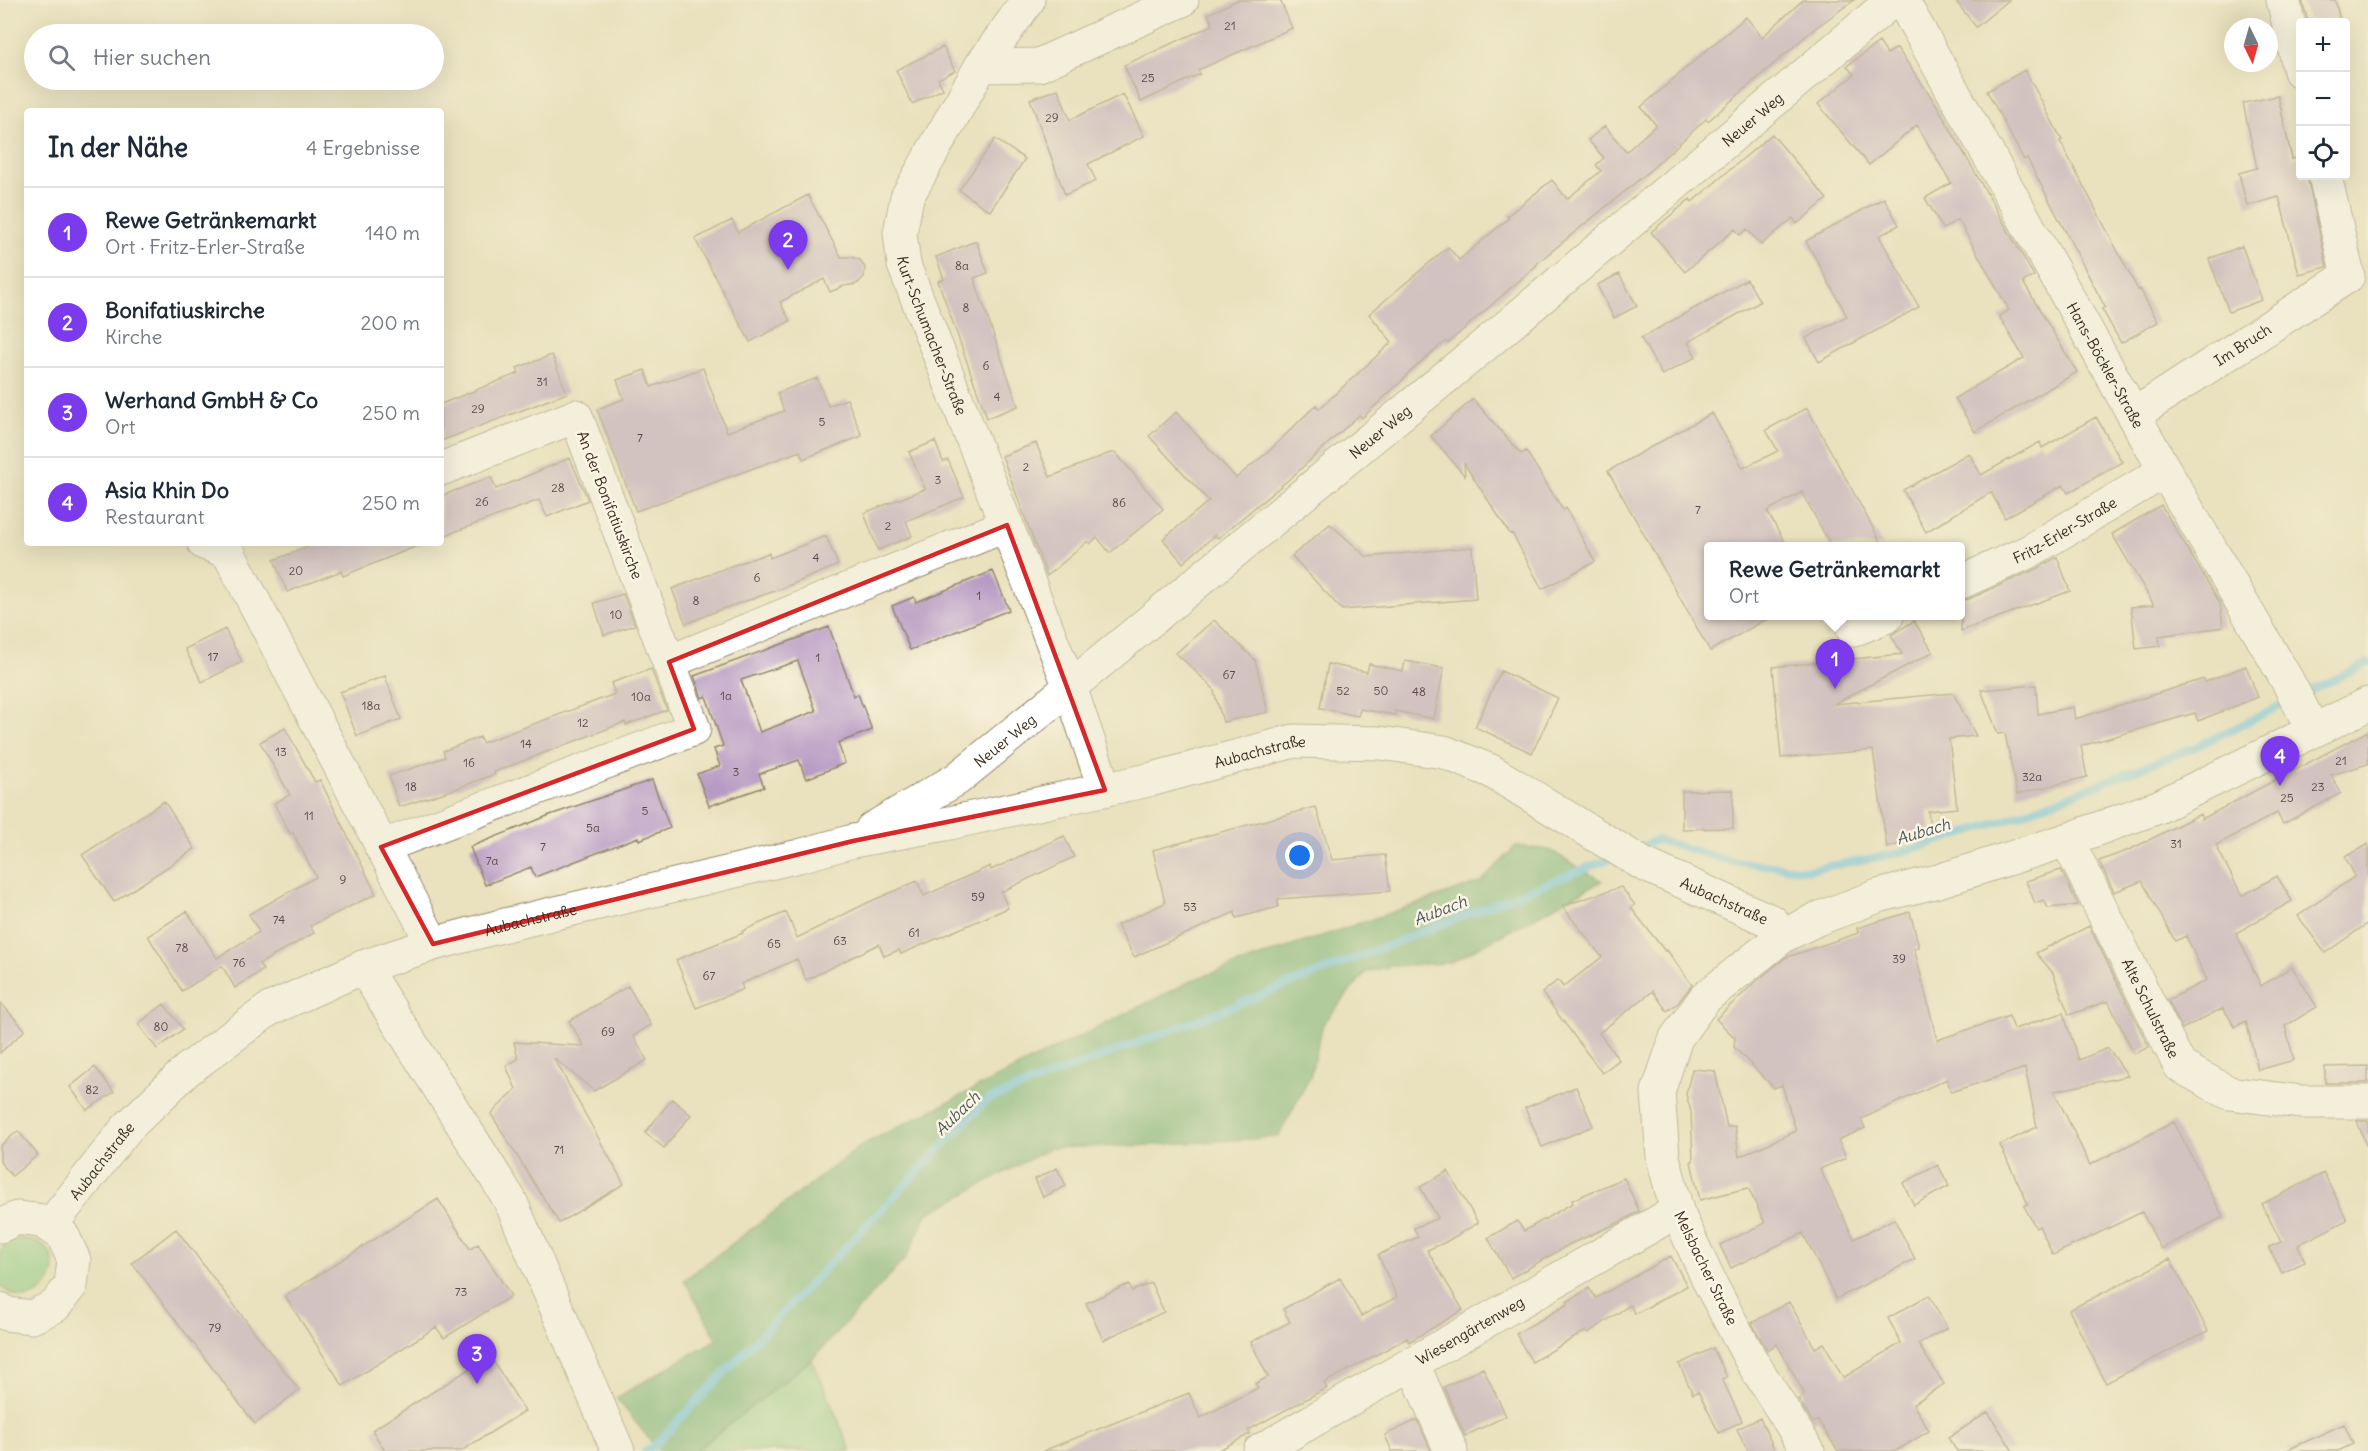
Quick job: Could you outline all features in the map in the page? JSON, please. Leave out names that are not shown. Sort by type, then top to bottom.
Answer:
[{"type":"street","name":"Kurt-Schumacher-Straße","points":[[1029,0],[981,66],[907,197],[900,233],[904,265],[1070,687]]},
{"type":"street","points":[[981,66],[1039,64],[1182,0]]},
{"type":"street","name":"Neuer Weg","points":[[853,841],[957,779],[1504,329],[1893,0]]},
{"type":"street","name":"Hans-Böckler-Straße","points":[[1902,0],[2165,471],[2301,706]]},
{"type":"street","points":[[2283,0],[2296,51]]},
{"type":"street","name":"Im Bruch","points":[[2135,414],[2358,272],[2326,180]]},
{"type":"street","name":"An der Bonifatiuskirche","points":[[381,847],[694,729],[576,416],[444,468]]},
{"type":"street","name":"Fritz-Erler-Straße","points":[[1965,580],[2028,552],[2165,471]]},
{"type":"street","points":[[669,662],[1007,525]]},
{"type":"street","points":[[228,546],[381,847],[433,944]]},
{"type":"street","points":[[1853,630],[1876,620]]},
{"type":"street","points":[[1070,687],[1104,790]]},
{"type":"street","name":"Aubachstraße","points":[[51,1225],[126,1129],[187,1070],[268,1010],[363,967],[433,944],[509,924],[799,856],[853,841],[1153,779],[1294,741],[1380,743],[1444,752],[1491,771],[1643,864],[1773,922],[1783,936],[1832,912],[1878,896],[1938,881],[2067,840],[2158,807],[2301,706],[2368,704]]},
{"type":"street","name":"Alte Schulstraße","points":[[2067,840],[2180,1066],[2229,1093],[2301,1102],[2368,1102]]},
{"type":"street","name":"Melsbacher Straße","points":[[1783,936],[1705,998],[1676,1038],[1658,1092],[1663,1157],[1677,1211],[1710,1284],[1746,1350],[1808,1451]]},
{"type":"street","points":[[363,967],[510,1200],[616,1447]]},
{"type":"street","name":"Wiesengärtenweg","points":[[1260,1451],[1677,1211]]},
{"type":"street","points":[[0,1226],[17,1218],[42,1221],[51,1225],[63,1236],[74,1260],[70,1285],[55,1306],[32,1317],[6,1314],[0,1309]]},
{"type":"street","points":[[1413,1364],[1451,1451]]},
{"type":"highlighted area","points":[[1007,525],[1105,790],[853,841],[433,944],[381,847],[694,729],[669,662]]},
{"type":"green space","points":[[1516,846],[1550,850],[1602,881],[1449,963],[1392,966],[1366,972],[1323,1024],[1310,1077],[1278,1137],[1157,1145],[1050,1148],[927,1214],[906,1258],[812,1359],[695,1451],[659,1451],[616,1398],[717,1339],[684,1280],[864,1144],[1195,979],[1481,882]]},
{"type":"green space","points":[[18,1238],[39,1243],[50,1253],[54,1266],[51,1280],[42,1291],[30,1297],[16,1296],[0,1285],[0,1250],[8,1242]]},
{"type":"green space","points":[[812,1359],[851,1451],[695,1451]]},
{"type":"building","points":[[1238,0],[1280,0],[1292,28],[1198,70],[1200,74],[1141,102],[1124,65],[1213,25],[1208,14]]},
{"type":"building","points":[[1803,0],[1854,0],[1814,29],[1708,121],[1706,119],[1646,174],[1536,264],[1448,343],[1446,341],[1406,375],[1362,418],[1359,415],[1293,476],[1218,538],[1215,535],[1183,563],[1163,539],[1209,501],[1149,436],[1176,412],[1236,478],[1269,451],[1316,405],[1319,409],[1392,342],[1369,314],[1448,247],[1459,260],[1509,218],[1507,216],[1552,180],[1567,199],[1601,171],[1596,165],[1604,158],[1588,140],[1605,126],[1626,152],[1656,125],[1641,107],[1722,37],[1746,17],[1762,37]]},
{"type":"building","points":[[1955,0],[2009,0],[1976,27]]},
{"type":"building","points":[[2302,0],[2335,0],[2340,18],[2307,18]]},
{"type":"building","points":[[1879,42],[1887,54],[1897,48],[1936,104],[2034,276],[2023,282],[2077,372],[1975,432],[1955,398],[2024,358],[1999,316],[2009,310],[1958,219],[1943,229],[1925,198],[1951,183],[1917,125],[1869,165],[1818,104],[1854,75],[1847,66]]},
{"type":"building","points":[[943,47],[955,71],[938,79],[943,89],[912,104],[896,70]]},
{"type":"building","points":[[2025,70],[2138,290],[2140,289],[2158,322],[2121,343],[2102,309],[2105,307],[2027,158],[2024,160],[1987,91]]},
{"type":"building","points":[[1058,89],[1070,120],[1123,94],[1144,136],[1088,164],[1096,181],[1065,195],[1030,99]]},
{"type":"building","points":[[2278,96],[2292,159],[2296,158],[2296,180],[2308,180],[2327,267],[2299,274],[2279,197],[2247,206],[2239,173],[2257,168],[2243,103]]},
{"type":"building","points":[[1772,134],[1827,199],[1797,224],[1793,218],[1761,245],[1747,229],[1740,235],[1735,229],[1685,272],[1651,232],[1690,199],[1692,202]]},
{"type":"building","points":[[995,139],[1025,159],[990,211],[959,190]]},
{"type":"building","points":[[808,195],[841,257],[860,260],[865,268],[864,277],[857,284],[830,292],[824,279],[780,302],[790,321],[750,342],[695,239],[732,220],[738,232]]},
{"type":"building","points":[[1884,198],[1899,225],[1879,236],[1919,307],[1819,362],[1806,338],[1847,316],[1806,241]]},
{"type":"building","points":[[976,241],[988,273],[974,278],[1018,406],[987,418],[938,281],[944,279],[936,257]]},
{"type":"building","points":[[2242,246],[2262,300],[2229,312],[2209,259]]},
{"type":"building","points":[[1619,274],[1637,306],[1614,318],[1597,285]]},
{"type":"building","points":[[1747,279],[1760,302],[1688,342],[1696,357],[1662,375],[1641,338]]},
{"type":"building","points":[[552,355],[567,393],[444,440],[444,403],[519,373],[517,368]]},
{"type":"building","points":[[703,368],[727,432],[784,411],[777,393],[817,378],[828,406],[847,399],[862,436],[803,459],[800,451],[636,511],[597,409],[624,399],[617,380],[645,370],[651,387]]},
{"type":"building","points":[[1473,399],[1521,454],[1526,451],[1563,510],[1566,508],[1595,562],[1542,589],[1512,533],[1510,534],[1464,463],[1465,476],[1431,436]]},
{"type":"building","points":[[1807,408],[1881,542],[1829,542],[1802,492],[1767,511],[1785,542],[1704,542],[1704,620],[1765,620],[1710,651],[1608,471],[1712,413],[1743,468],[1778,451],[1766,430]]},
{"type":"building","points":[[2096,417],[2122,462],[2068,493],[2063,485],[2005,518],[1991,492],[1926,532],[1903,490],[1969,453],[1981,475],[2040,442],[2042,448]]},
{"type":"building","points":[[935,441],[943,462],[948,460],[964,497],[906,521],[912,536],[878,550],[864,513],[925,489],[909,452]]},
{"type":"building","points":[[1036,443],[1050,477],[1110,453],[1116,453],[1163,509],[1110,553],[1097,537],[1090,544],[1088,541],[1047,576],[1002,456]]},
{"type":"building","points":[[570,458],[588,500],[547,517],[539,500],[444,536],[444,495],[491,477],[496,489]]},
{"type":"building","points":[[2161,505],[2220,603],[2223,627],[2159,636],[2160,646],[2136,649],[2131,607],[2154,605],[2112,534]]},
{"type":"building","points":[[1330,524],[1367,557],[1472,547],[1476,599],[1342,610],[1292,556]]},
{"type":"building","points":[[826,536],[838,565],[686,624],[672,589],[769,553],[770,558]]},
{"type":"building","points":[[310,546],[417,546],[343,576],[341,571],[287,592],[274,560]]},
{"type":"building","points":[[2057,557],[2070,591],[1961,631],[1961,620],[1965,620],[1965,600],[2036,569]]},
{"type":"building","points":[[993,571],[1009,610],[910,650],[892,606],[914,597],[916,602]]},
{"type":"building","points":[[623,594],[635,625],[604,635],[594,603]]},
{"type":"building","points":[[1214,620],[1255,660],[1268,712],[1223,722],[1213,688],[1176,653]]},
{"type":"building","points":[[1914,621],[1933,652],[1834,704],[1953,693],[1976,736],[1949,739],[1957,808],[1928,811],[1931,834],[1887,848],[1873,750],[1781,758],[1773,667],[1902,654],[1891,635]]},
{"type":"building","points":[[829,627],[854,696],[858,694],[872,730],[838,743],[845,763],[806,779],[799,760],[759,774],[764,787],[709,806],[697,774],[720,766],[714,749],[723,746],[706,696],[702,698],[694,676]],"holes":[[[798,661],[816,711],[760,732],[741,680]]]},
{"type":"building","points":[[225,629],[242,662],[202,682],[185,649]]},
{"type":"building","points":[[1405,661],[1444,668],[1434,719],[1395,711],[1395,715],[1360,709],[1358,716],[1320,708],[1328,664],[1367,672],[1369,664],[1403,671]]},
{"type":"building","points":[[2246,666],[2258,697],[2198,721],[2195,713],[2081,746],[2087,777],[2017,794],[2005,733],[1998,734],[1981,690],[2036,685],[2038,714],[2073,707],[2075,719],[2204,679],[2205,682]]},
{"type":"building","points":[[651,669],[667,710],[626,725],[625,722],[458,788],[399,807],[389,776],[445,757],[443,751],[480,737],[482,743],[615,694],[611,683]]},
{"type":"building","points":[[1501,671],[1558,698],[1532,753],[1475,727]]},
{"type":"building","points":[[385,676],[401,719],[357,736],[340,692]]},
{"type":"building","points":[[285,728],[315,782],[320,780],[376,894],[310,926],[314,933],[259,964],[263,970],[235,988],[222,966],[182,991],[148,936],[187,911],[217,958],[259,932],[249,914],[316,877],[274,803],[290,795],[260,742]]},
{"type":"building","points":[[2368,731],[2368,764],[2331,775],[2341,793],[2283,824],[2277,813],[2216,845],[2242,896],[2277,876],[2292,901],[2236,933],[2261,986],[2292,967],[2317,1007],[2285,1026],[2294,1060],[2258,1070],[2246,1021],[2235,1027],[2223,1008],[2182,1029],[2168,1000],[2207,980],[2186,936],[2175,941],[2142,881],[2114,892],[2099,861],[2129,850],[2200,814],[2202,819]]},
{"type":"building","points":[[652,780],[670,828],[639,840],[638,837],[535,877],[531,867],[485,885],[470,847],[550,815]]},
{"type":"building","points":[[1733,790],[1733,828],[1682,829],[1682,791]]},
{"type":"building","points":[[164,801],[195,849],[114,902],[82,855]]},
{"type":"building","points":[[1316,807],[1332,860],[1385,855],[1390,891],[1278,899],[1278,907],[1236,918],[1235,912],[1134,957],[1117,925],[1165,903],[1153,850]]},
{"type":"building","points":[[1064,836],[1074,857],[1001,892],[1008,908],[901,954],[899,950],[884,956],[879,944],[806,980],[797,959],[741,984],[743,989],[696,1008],[676,960],[743,933],[742,931],[786,912],[797,938],[917,881],[924,896],[990,866],[991,870]]},
{"type":"building","points":[[2368,844],[2368,923],[2325,953],[2298,916],[2355,876],[2345,857]]},
{"type":"building","points":[[2061,870],[2078,905],[2048,908],[2044,900],[2035,903],[2026,881]]},
{"type":"building","points":[[1621,887],[1635,905],[1631,908],[1665,951],[1667,950],[1692,985],[1678,1003],[1667,1011],[1653,991],[1599,1033],[1619,1060],[1602,1073],[1542,993],[1558,980],[1563,987],[1602,957],[1562,906]]},
{"type":"building","points":[[1910,912],[1919,947],[1914,948],[1937,1040],[2009,1016],[2014,1029],[2063,1013],[2079,1060],[2108,1048],[2128,1076],[2054,1091],[2090,1165],[2174,1122],[2223,1217],[2161,1249],[2142,1212],[2053,1255],[2039,1226],[2036,1228],[2024,1206],[2028,1204],[2000,1145],[2037,1127],[2025,1068],[1951,1092],[1947,1079],[1861,1119],[1865,1128],[1838,1140],[1846,1158],[1820,1169],[1854,1239],[1894,1219],[1915,1259],[1836,1299],[1803,1233],[1731,1268],[1720,1245],[1765,1223],[1748,1188],[1700,1200],[1691,1162],[1693,1161],[1691,1112],[1686,1094],[1692,1069],[1715,1071],[1727,1127],[1735,1126],[1739,1157],[1796,1131],[1782,1085],[1774,1088],[1734,1047],[1735,1038],[1716,1019],[1785,958],[1858,933],[1857,928]]},
{"type":"building","points":[[2089,926],[2149,1047],[2134,1054],[2108,1001],[2069,1015],[2053,973],[2036,953]]},
{"type":"building","points":[[628,986],[651,1025],[633,1036],[647,1060],[594,1091],[554,1058],[624,1184],[559,1223],[491,1114],[516,1089],[506,1066],[518,1059],[514,1042],[584,1046],[569,1021]]},
{"type":"building","points":[[0,1002],[25,1030],[0,1053]]},
{"type":"building","points":[[164,1004],[183,1029],[157,1049],[138,1024]]},
{"type":"building","points":[[2368,1066],[2368,1083],[2325,1083],[2325,1067]]},
{"type":"building","points":[[95,1067],[114,1092],[87,1110],[70,1087]]},
{"type":"building","points":[[1576,1087],[1593,1126],[1542,1147],[1525,1108]]},
{"type":"building","points":[[672,1099],[691,1115],[664,1148],[645,1133]]},
{"type":"building","points":[[2357,1121],[2368,1121],[2368,1144],[2366,1145]]},
{"type":"building","points":[[18,1131],[38,1155],[12,1176],[0,1162],[0,1146]]},
{"type":"building","points":[[1938,1165],[1949,1186],[1914,1205],[1903,1183]]},
{"type":"building","points":[[1057,1168],[1066,1186],[1043,1197],[1035,1179]]},
{"type":"building","points":[[1448,1171],[1478,1223],[1427,1250],[1463,1310],[1409,1342],[1407,1338],[1324,1383],[1327,1388],[1248,1430],[1250,1434],[1217,1451],[1043,1451],[1189,1393],[1200,1418],[1258,1388],[1255,1384],[1268,1377],[1251,1342],[1290,1322],[1283,1309],[1340,1278],[1361,1316],[1397,1297],[1378,1255],[1418,1237],[1414,1228],[1438,1218],[1420,1187]]},
{"type":"building","points":[[2324,1173],[2347,1220],[2298,1245],[2305,1262],[2282,1273],[2269,1247],[2281,1242],[2262,1204]]},
{"type":"building","points":[[1624,1178],[1639,1211],[1570,1244],[1511,1278],[1488,1238],[1517,1221],[1524,1231],[1573,1203],[1572,1200]]},
{"type":"building","points":[[438,1199],[470,1249],[478,1244],[511,1296],[444,1338],[436,1327],[343,1386],[285,1296]]},
{"type":"building","points":[[176,1229],[299,1390],[255,1424],[132,1263]]},
{"type":"building","points":[[1671,1256],[1687,1286],[1635,1314],[1630,1305],[1588,1333],[1586,1331],[1532,1362],[1516,1334],[1568,1304],[1567,1302],[1589,1288],[1596,1298]]},
{"type":"building","points":[[2170,1259],[2208,1331],[2106,1383],[2069,1310]]},
{"type":"building","points":[[1151,1283],[1164,1312],[1103,1340],[1086,1303],[1129,1284],[1132,1291]]},
{"type":"building","points":[[1929,1295],[1947,1328],[1918,1344],[1944,1384],[1913,1404],[1929,1431],[1896,1451],[1838,1451],[1818,1420],[1813,1423],[1798,1399],[1805,1395],[1777,1344],[1767,1350],[1752,1323],[1789,1302],[1815,1348],[1824,1343],[1843,1378],[1901,1343],[1888,1318]]},
{"type":"building","points":[[1713,1348],[1727,1377],[1722,1379],[1742,1421],[1719,1433],[1698,1391],[1693,1394],[1679,1364]]},
{"type":"building","points":[[490,1356],[525,1411],[461,1451],[385,1451],[372,1430]]},
{"type":"building","points":[[1483,1368],[1506,1416],[1465,1436],[1444,1387]]},
{"type":"building","points":[[1988,1412],[2013,1451],[1957,1451],[1948,1438]]},
{"type":"building","points":[[1760,1418],[1775,1451],[1748,1451],[1737,1429]]},
{"type":"building","points":[[1417,1420],[1431,1451],[1392,1451],[1385,1435]]},
{"type":"building","points":[[2344,1424],[2353,1444],[2338,1451],[2285,1451]]},
{"type":"waterway","name":"Aubach","points":[[2304,694],[2368,663]]},
{"type":"waterway","name":"Aubach","points":[[1636,848],[1658,840],[1730,861],[1808,870],[1900,853],[2006,820],[2198,746],[2290,701]]},
{"type":"waterway","name":"Aubach","points":[[645,1451],[654,1446],[987,1100],[1614,857]]},
{"type":"place","name":"Bonifatiuskirche","points":[[788,270]]},
{"type":"place","name":"Rewe Getränkemarkt","points":[[1835,689]]},
{"type":"place","name":"Asia Khin Do","points":[[2280,786]]},
{"type":"place","name":"Werhand GmbH & Co","points":[[477,1384]]}]
